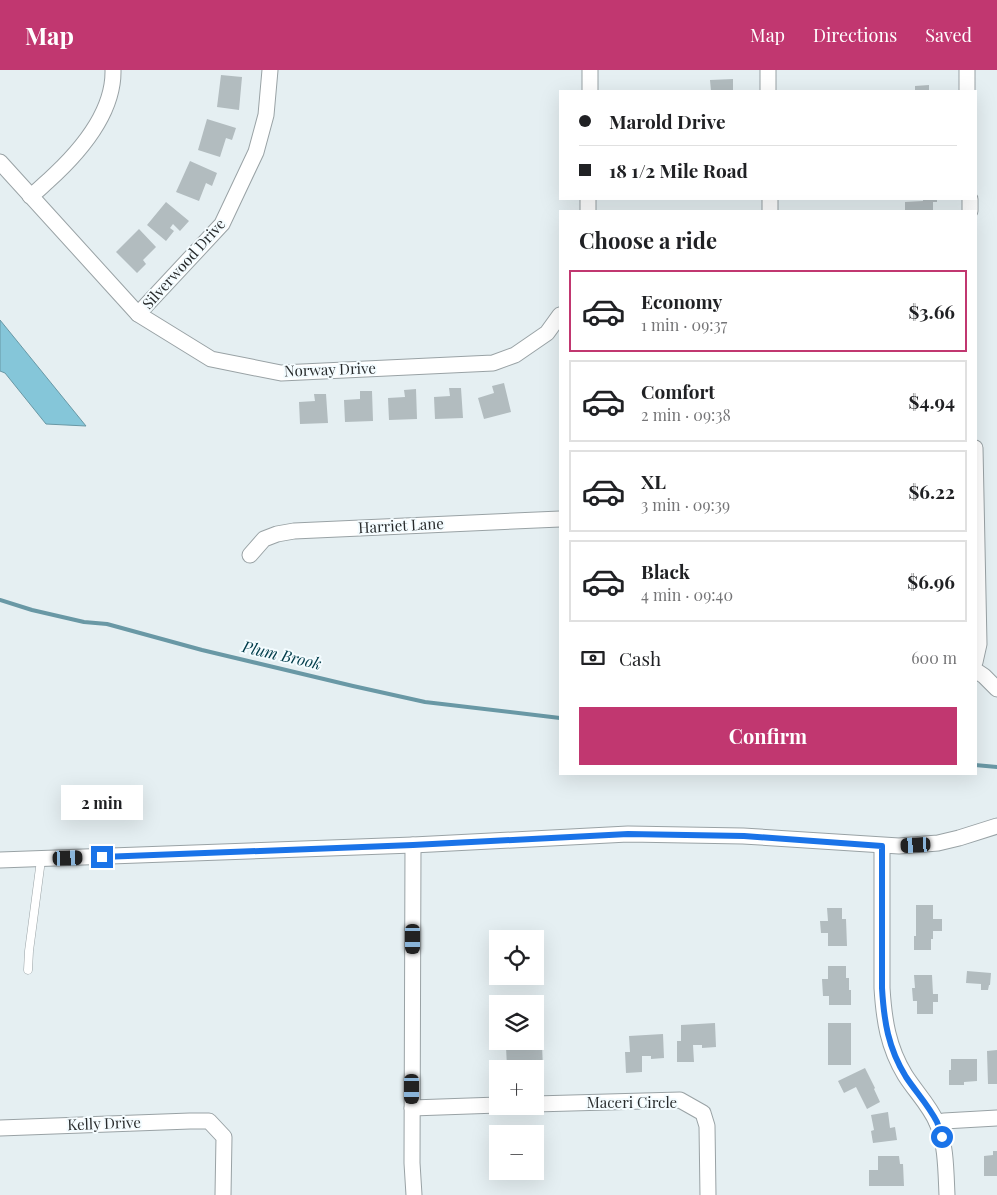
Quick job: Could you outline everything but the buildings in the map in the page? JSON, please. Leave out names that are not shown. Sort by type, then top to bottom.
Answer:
[{"type":"street","points":[[30,196],[60,170],[86,141],[105,109],[113,81],[113,70]]},
{"type":"street","name":"Silverwood Drive","points":[[138,314],[222,224],[256,152],[266,115],[270,70]]},
{"type":"street","points":[[590,70],[590,90]]},
{"type":"street","points":[[768,70],[768,90]]},
{"type":"street","points":[[967,70],[968,90]]},
{"type":"street","name":"Norway Drive","points":[[0,162],[138,314],[211,359],[281,373],[493,363],[515,355],[547,333],[559,316]]},
{"type":"street","name":"Harriet Lane","points":[[250,555],[264,539],[294,531],[559,519]]},
{"type":"street","points":[[977,546],[979,644],[977,653]]},
{"type":"street","points":[[977,671],[997,689]]},
{"type":"street","points":[[0,860],[413,845],[628,834],[744,836],[899,846],[938,843],[997,826]]},
{"type":"street","points":[[413,845],[412,1163],[414,1195]]},
{"type":"street","points":[[882,846],[882,988],[886,1030],[896,1058],[937,1123],[942,1137],[947,1195]]},
{"type":"street","name":"Maceri Circle","points":[[544,1104],[680,1100],[703,1113],[707,1126],[708,1195]]},
{"type":"street","points":[[412,1108],[489,1105]]},
{"type":"street","points":[[937,1123],[997,1118]]},
{"type":"street","name":"Kelly Drive","points":[[0,1128],[190,1120],[209,1121],[224,1137],[223,1195]]},
{"type":"lane","points":[[28,970],[41,860]]},
{"type":"water","points":[[0,320],[86,426],[46,424],[5,373],[0,371]]},
{"type":"waterway","name":"Plum Brook","points":[[0,600],[32,610],[84,622],[107,624],[202,650],[425,702],[559,718]]},
{"type":"waterway","name":"Plum Brook","points":[[977,765],[997,767]]},
{"type":"route","points":[[102,857],[413,845],[628,834],[744,836],[882,846],[882,988],[886,1030],[896,1058],[937,1123],[942,1137]]}]
